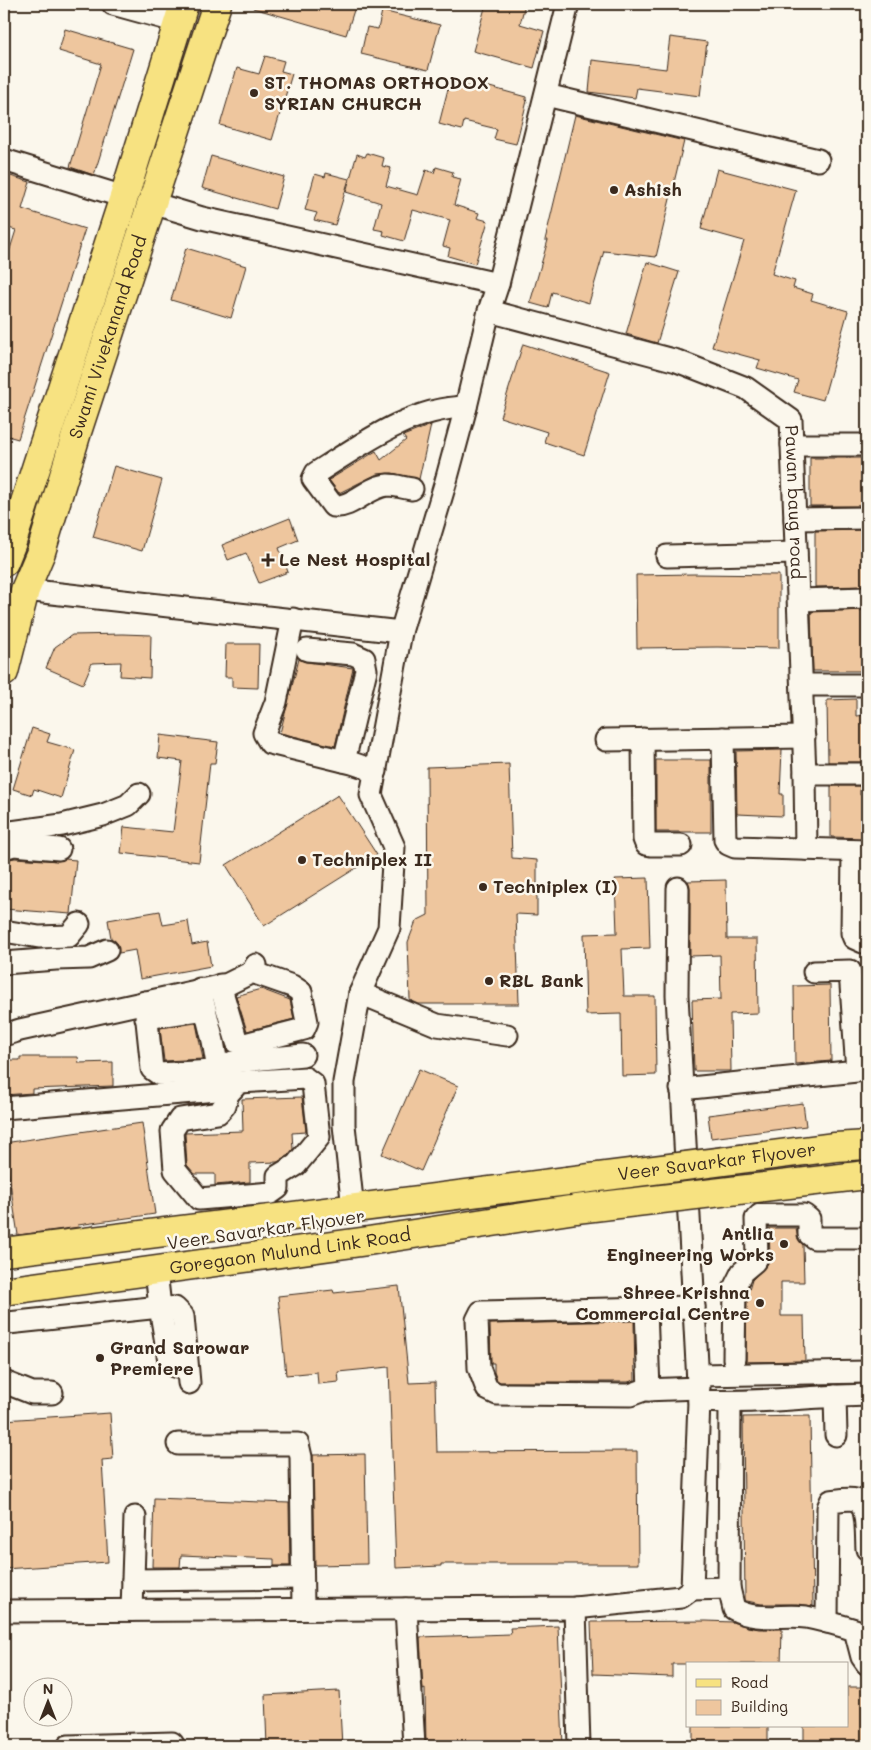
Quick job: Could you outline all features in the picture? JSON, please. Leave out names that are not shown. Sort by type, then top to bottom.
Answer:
[{"type":"main road","name":"Swami Vivekanand Road","points":[[4,672],[25,590],[41,552],[77,432],[217,4]]},
{"type":"main road","name":"Swami Vivekanand Road","points":[[6,547],[124,197],[181,14]]},
{"type":"main road","name":"Veer Savarkar Flyover","points":[[567,1181],[826,1148],[867,1145]]},
{"type":"main road","name":"Veer Savarkar Flyover","points":[[576,1209],[867,1175]]},
{"type":"main road","name":"Goregaon Mulund Link Road","points":[[4,1292],[156,1271],[524,1202],[567,1181]]},
{"type":"main road","name":"Veer Savarkar Flyover","points":[[4,1268],[346,1218],[495,1200],[524,1202]]},
{"type":"main road","name":"Goregaon Mulund Link Road","points":[[4,1252],[351,1208],[524,1202],[576,1209]]},
{"type":"main road","name":"Veer Savarkar Flyover","points":[[4,1279],[498,1209],[524,1202]]},
{"type":"street","points":[[113,4],[164,18],[181,14]]},
{"type":"street","points":[[351,1208],[352,1200],[344,1125],[344,1082],[360,993],[389,928],[394,847],[371,794],[401,632],[466,407],[489,310],[498,284],[568,4]]},
{"type":"street","points":[[546,95],[818,160]]},
{"type":"street","points":[[4,160],[124,197]]},
{"type":"street","points":[[152,203],[202,218],[498,284]]},
{"type":"street","name":"Pawan baug road","points":[[489,310],[677,361],[746,388],[791,420],[804,737],[806,849]]},
{"type":"street","points":[[412,489],[388,485],[340,507],[332,506],[313,479],[316,473],[381,432],[433,412],[466,407]]},
{"type":"street","points":[[792,444],[867,445]]},
{"type":"street","points":[[795,518],[867,518]]},
{"type":"street","points":[[6,547],[41,552]]},
{"type":"street","points":[[667,556],[796,553]]},
{"type":"street","points":[[25,590],[401,632]]},
{"type":"street","points":[[798,600],[867,598]]},
{"type":"street","points":[[293,619],[276,702],[264,733],[270,743],[376,771]]},
{"type":"street","points":[[327,623],[317,651],[353,654],[364,659],[366,670],[344,761]]},
{"type":"street","points":[[802,685],[867,685]]},
{"type":"street","points":[[606,740],[804,737]]},
{"type":"street","points":[[723,738],[725,840],[728,844],[735,846],[860,851],[852,933],[854,938],[867,942]]},
{"type":"street","points":[[643,739],[644,839],[646,844],[651,845],[681,845]]},
{"type":"street","points":[[805,774],[867,774]]},
{"type":"street","points":[[4,833],[62,825],[103,815],[128,805],[139,794]]},
{"type":"street","points":[[4,848],[14,845],[59,849]]},
{"type":"street","points":[[678,888],[677,995],[699,1388],[692,1589]]},
{"type":"street","points":[[4,931],[40,937],[69,936],[79,924]]},
{"type":"street","points":[[4,963],[56,958],[90,958],[107,950]]},
{"type":"street","points":[[4,1035],[20,1030],[146,1010],[208,995],[254,968],[292,986],[300,992],[307,1022],[304,1029],[245,1044],[237,1042],[208,995]]},
{"type":"street","points":[[681,1090],[857,1071],[850,971],[814,972]]},
{"type":"street","points":[[360,993],[437,1025],[507,1035]]},
{"type":"street","points":[[146,1010],[152,1069],[159,1074],[213,1071],[216,1064],[208,995]]},
{"type":"street","points":[[4,1108],[217,1090],[233,1062],[303,1055]]},
{"type":"street","points":[[198,1199],[271,1192],[278,1188],[278,1176],[296,1165],[319,1138],[313,1084],[305,1078],[239,1082],[228,1094],[225,1105],[218,1113],[180,1119],[172,1131],[175,1170],[198,1199],[203,1228]]},
{"type":"street","points":[[734,1359],[735,1286],[742,1272],[757,1258],[756,1218],[760,1215],[804,1215],[809,1219],[809,1234],[814,1238],[867,1238]]},
{"type":"street","points":[[156,1271],[169,1361],[188,1377]]},
{"type":"street","points":[[4,1325],[160,1307]]},
{"type":"street","points":[[694,1307],[481,1312],[477,1320],[479,1368],[487,1389],[497,1394],[630,1395],[648,1390],[699,1388],[867,1372]]},
{"type":"street","points":[[646,1308],[648,1390]]},
{"type":"street","points":[[4,1382],[32,1393],[52,1393]]},
{"type":"street","points":[[699,1388],[730,1402],[867,1396]]},
{"type":"street","points":[[835,1396],[836,1434]]},
{"type":"street","points":[[730,1402],[729,1588],[734,1609],[740,1613],[759,1617],[806,1617],[827,1622],[861,1623],[862,1657],[867,1664]]},
{"type":"street","points":[[178,1444],[298,1444],[301,1457],[303,1609]]},
{"type":"street","points":[[827,1622],[828,1508],[831,1501],[854,1499],[859,1501],[864,1507],[867,1549]]},
{"type":"street","points":[[132,1610],[135,1517]]},
{"type":"street","points":[[133,1580],[302,1578]]},
{"type":"street","points":[[4,1611],[575,1608],[680,1597],[692,1589],[729,1588]]},
{"type":"street","points":[[575,1608],[579,1746]]},
{"type":"street","points":[[406,1609],[414,1746]]},
{"type":"street","points":[[68,1746],[172,1743],[174,1746]]},
{"type":"building","points":[[254,4],[356,4],[346,35],[253,8]]},
{"type":"building","points":[[486,4],[525,4],[520,24],[544,31],[534,68],[473,51]]},
{"type":"building","points":[[382,11],[440,25],[428,70],[361,54],[367,27],[378,29]]},
{"type":"building","points":[[65,29],[133,49],[94,175],[70,167],[101,64],[59,51]]},
{"type":"building","points":[[670,37],[707,42],[700,96],[637,88],[635,98],[589,92],[592,60],[666,69]]},
{"type":"building","name":"ST. THOMAS ORTHODOX SYRIAN CHURCH","points":[[265,56],[284,61],[281,71],[292,74],[272,140],[220,125],[237,68],[259,74]]},
{"type":"building","points":[[450,81],[474,88],[475,83],[526,97],[527,101],[516,144],[494,139],[497,129],[464,121],[462,130],[439,124]]},
{"type":"building","name":"Ashish","points":[[575,115],[684,141],[656,257],[604,251],[589,303],[552,292],[548,308],[530,303],[548,240],[545,240]]},
{"type":"building","points":[[367,153],[384,158],[382,166],[391,168],[386,186],[418,195],[426,170],[434,173],[436,167],[453,172],[452,177],[461,179],[454,205],[479,213],[477,218],[488,221],[475,264],[448,256],[450,248],[443,246],[450,220],[413,210],[404,241],[383,235],[384,231],[374,229],[381,203],[346,192],[357,154],[365,157]]},
{"type":"building","points":[[211,156],[284,177],[275,209],[202,188]]},
{"type":"building","points":[[717,169],[796,190],[772,274],[795,281],[793,288],[813,294],[811,300],[848,311],[823,400],[794,392],[798,380],[757,368],[760,360],[712,347],[744,241],[701,229]]},
{"type":"building","points":[[326,173],[349,179],[335,225],[314,220],[317,213],[305,210],[315,174],[325,177]]},
{"type":"building","points":[[4,174],[30,182],[22,209],[85,229],[18,439],[4,435],[4,268],[16,230],[4,227]]},
{"type":"building","points":[[186,248],[246,266],[231,318],[171,300]]},
{"type":"building","points":[[647,262],[679,272],[657,343],[626,334]]},
{"type":"building","points":[[523,344],[610,372],[584,455],[544,442],[547,432],[500,417]]},
{"type":"building","points":[[431,425],[419,479],[392,473],[377,474],[339,493],[329,480],[376,451],[381,460],[406,440],[403,436]]},
{"type":"building","points":[[810,458],[867,458],[867,506],[810,506]]},
{"type":"building","points":[[114,466],[162,480],[142,551],[93,537]]},
{"type":"building","points":[[290,518],[298,540],[279,548],[288,572],[259,583],[246,553],[228,560],[222,545]]},
{"type":"building","points":[[867,530],[867,586],[815,587],[815,531]]},
{"type":"building","points":[[636,575],[779,575],[779,648],[637,648]]},
{"type":"building","points":[[867,610],[867,671],[813,671],[811,612]]},
{"type":"building","points":[[72,635],[151,635],[150,678],[120,676],[121,662],[92,663],[83,684],[46,668],[55,647]]},
{"type":"building","points":[[226,644],[259,644],[258,688],[232,687],[232,677],[225,677]]},
{"type":"building","points":[[299,659],[306,662],[353,668],[335,746],[280,733]]},
{"type":"building","points":[[856,699],[856,716],[867,715],[867,762],[828,762],[827,700]]},
{"type":"building","points":[[32,728],[50,734],[47,742],[75,750],[61,798],[34,789],[32,795],[13,789]]},
{"type":"building","points":[[160,735],[218,742],[215,763],[210,763],[199,862],[121,853],[124,827],[173,832],[182,761],[158,758]]},
{"type":"building","points":[[782,750],[780,794],[783,794],[783,816],[737,814],[736,751]]},
{"type":"building","points":[[656,760],[711,760],[711,832],[656,832]]},
{"type":"building","name":"Techniplex (I)","points":[[509,764],[512,858],[537,860],[537,915],[516,914],[519,1004],[419,1004],[410,1000],[408,942],[416,921],[428,915],[427,767]]},
{"type":"building","points":[[831,786],[860,786],[860,795],[867,795],[867,838],[831,837]]},
{"type":"building","name":"Techniplex II","points":[[338,795],[377,855],[264,926],[226,865]]},
{"type":"building","points":[[15,858],[58,861],[65,859],[76,860],[71,914],[4,909],[5,860]]},
{"type":"building","points":[[648,878],[650,948],[622,949],[624,996],[655,996],[656,1075],[622,1076],[621,1014],[586,1015],[584,934],[617,933],[615,879]]},
{"type":"building","points":[[726,880],[727,939],[757,939],[758,1013],[730,1014],[731,1071],[694,1071],[692,1000],[721,999],[720,955],[690,956],[690,888],[688,881]]},
{"type":"building","points":[[160,911],[163,925],[188,921],[192,945],[207,942],[211,966],[140,979],[135,950],[119,953],[118,944],[111,938],[108,920]]},
{"type":"building","points":[[830,985],[831,1061],[795,1064],[794,986]]},
{"type":"building","points":[[261,989],[290,1000],[294,1019],[247,1031],[236,996]]},
{"type":"building","points":[[196,1023],[203,1059],[164,1061],[160,1028]]},
{"type":"building","points":[[20,1057],[78,1057],[79,1063],[113,1062],[113,1086],[32,1089],[32,1093],[4,1095],[4,1060],[20,1060]]},
{"type":"building","points":[[419,1069],[458,1086],[421,1171],[382,1154]]},
{"type":"building","points":[[302,1097],[306,1132],[292,1133],[293,1149],[278,1162],[250,1163],[250,1182],[215,1185],[215,1174],[195,1174],[187,1165],[185,1133],[243,1131],[242,1099]]},
{"type":"building","points":[[803,1103],[806,1126],[711,1138],[708,1115]]},
{"type":"building","points":[[142,1123],[155,1214],[18,1235],[4,1143]]},
{"type":"building","name":"Shree Krishna Commercial Centre","points":[[769,1228],[796,1228],[798,1239],[803,1245],[804,1282],[781,1282],[781,1316],[804,1316],[805,1361],[746,1362],[747,1290],[749,1290],[752,1280],[767,1265],[770,1258]]},
{"type":"building","points":[[399,1286],[409,1383],[435,1382],[437,1452],[637,1451],[638,1564],[441,1564],[441,1566],[396,1568],[389,1367],[338,1372],[339,1382],[318,1384],[317,1372],[286,1375],[278,1296],[333,1290],[334,1293]]},
{"type":"building","points":[[634,1321],[635,1380],[628,1382],[500,1382],[497,1380],[494,1372],[494,1363],[491,1363],[490,1324]]},
{"type":"building","points":[[110,1413],[113,1459],[102,1460],[108,1562],[4,1569],[4,1420]]},
{"type":"building","points":[[810,1416],[813,1606],[761,1604],[745,1601],[743,1417]]},
{"type":"building","points":[[365,1454],[367,1564],[315,1565],[313,1455]]},
{"type":"building","points":[[154,1498],[289,1503],[290,1566],[274,1566],[274,1559],[181,1555],[180,1567],[152,1567]]},
{"type":"building","points":[[706,1621],[732,1622],[759,1629],[782,1629],[781,1662],[686,1662],[686,1664],[672,1664],[672,1677],[593,1674],[591,1622]]},
{"type":"building","points":[[558,1626],[563,1746],[426,1746],[425,1689],[423,1690],[420,1637],[511,1634],[510,1628]]},
{"type":"building","points":[[848,1687],[867,1687],[867,1746],[804,1746],[804,1728],[848,1728]]},
{"type":"building","points":[[339,1691],[342,1746],[267,1746],[265,1695]]},
{"type":"building","points":[[693,1728],[768,1728],[768,1746],[693,1746]]},
{"type":"place","name":"ST. THOMAS ORTHODOX SYRIAN CHURCH","points":[[254,93]]},
{"type":"place","name":"Ashish","points":[[614,190]]},
{"type":"place","name":"Le Nest Hospital","points":[[268,560]]},
{"type":"place","name":"Techniplex II","points":[[302,860]]},
{"type":"place","name":"Techniplex (I)","points":[[483,887]]},
{"type":"place","name":"RBL Bank","points":[[489,981]]},
{"type":"place","name":"Antlia Engineering Works","points":[[784,1244]]},
{"type":"place","name":"Shree Krishna Commercial Centre","points":[[760,1303]]},
{"type":"place","name":"Grand Sarowar Premiere","points":[[100,1358]]}]
